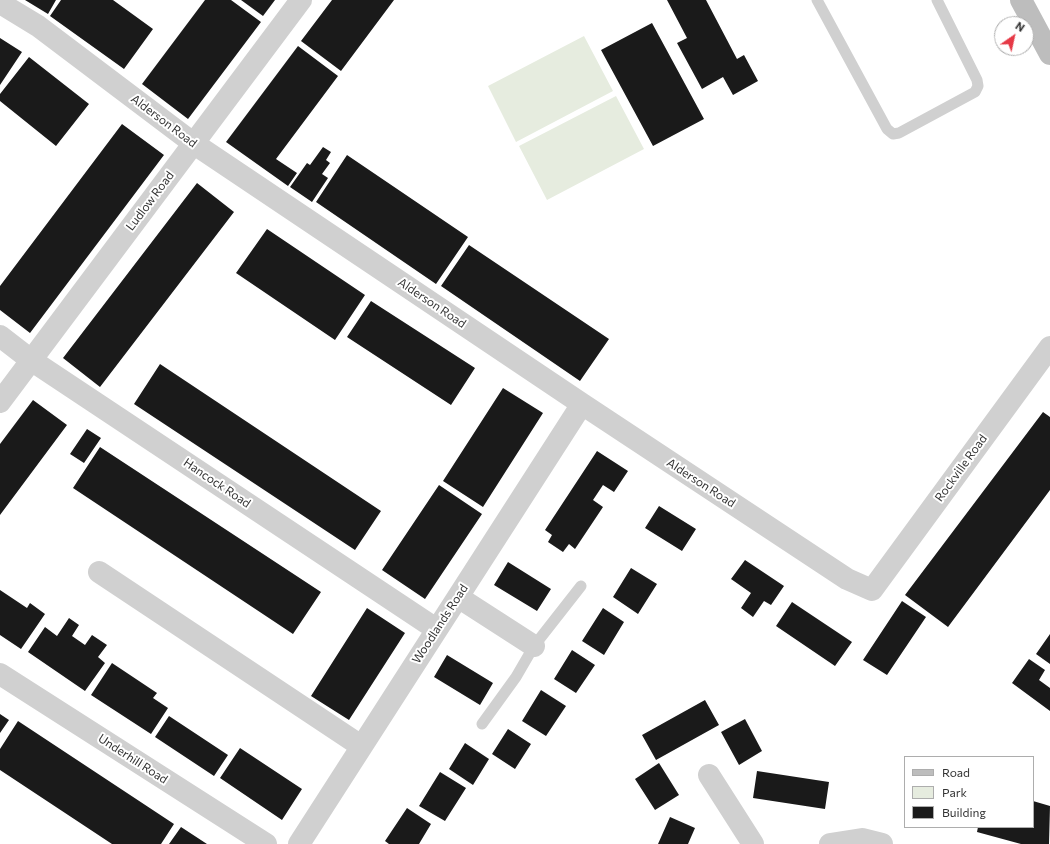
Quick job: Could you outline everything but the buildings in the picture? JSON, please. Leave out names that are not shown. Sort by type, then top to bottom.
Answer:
[{"type":"street","name":"Ludlow Road","points":[[0,402],[301,0]]},
{"type":"street","points":[[1021,0],[1049,50]]},
{"type":"street","name":"Alderson Road","points":[[0,3],[38,26],[193,143],[582,404],[848,580],[872,590]]},
{"type":"street","name":"Hancock Road","points":[[0,336],[31,360],[436,629]]},
{"type":"street","name":"Rockville Road","points":[[872,590],[1050,347]]},
{"type":"street","name":"Woodlands Road","points":[[299,844],[582,404]]},
{"type":"street","points":[[99,572],[362,746]]},
{"type":"street","points":[[458,597],[534,646]]},
{"type":"street","name":"Underhill Road","points":[[0,674],[266,844]]},
{"type":"street","points":[[708,775],[752,844]]},
{"type":"street","points":[[830,844],[862,839],[882,844]]},
{"type":"lane","points":[[817,0],[887,129],[893,134],[899,133],[975,92],[978,86],[977,80],[937,0]]},
{"type":"lane","points":[[482,724],[516,677],[534,646],[580,586]]},
{"type":"green space","points":[[584,36],[613,91],[516,142],[488,86]]},
{"type":"green space","points":[[616,96],[644,149],[547,200],[519,146]]}]
